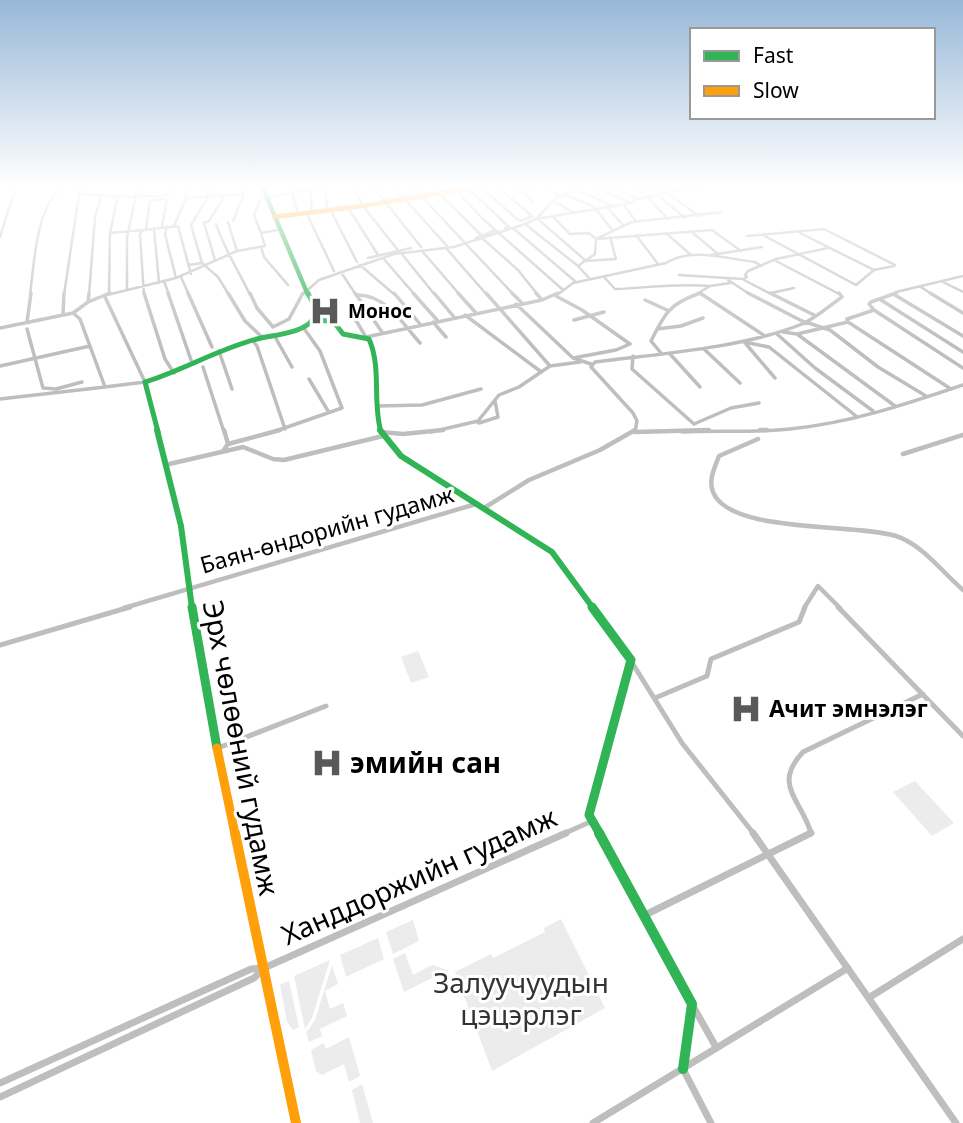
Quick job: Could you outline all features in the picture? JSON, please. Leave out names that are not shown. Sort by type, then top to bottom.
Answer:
[{"type":"main road","points":[[145,382],[174,373],[215,349],[303,327],[313,319],[314,310],[283,238]]},
{"type":"main road","points":[[313,319],[334,322],[347,336],[366,337],[371,342],[382,434],[401,456],[552,552],[631,660],[589,815],[692,1004],[683,1069]]},
{"type":"main road","name":"Эрх чөлөөний гудамж","points":[[145,382],[181,526],[189,589],[217,748],[296,1123]]},
{"type":"street","points":[[28,321],[37,238]]},
{"type":"street","points":[[63,315],[66,265],[71,238]]},
{"type":"street","points":[[88,302],[93,238]]},
{"type":"street","points":[[109,293],[110,238]]},
{"type":"street","points":[[126,238],[124,263],[127,289]]},
{"type":"street","points":[[140,238],[142,287],[165,359],[174,373]]},
{"type":"street","points":[[155,238],[159,283]]},
{"type":"street","points":[[166,238],[176,278]]},
{"type":"street","points":[[181,238],[191,274]]},
{"type":"street","points":[[195,238],[203,264]]},
{"type":"street","points":[[209,238],[215,260]]},
{"type":"street","points":[[221,238],[223,246],[232,255],[257,307],[273,327],[289,319],[304,286],[334,271],[382,255],[447,246],[440,238]]},
{"type":"street","points":[[233,238],[237,251]]},
{"type":"street","points":[[188,265],[203,264],[237,251],[261,247],[266,245],[263,238]]},
{"type":"street","points":[[320,238],[334,271]]},
{"type":"street","points":[[344,238],[358,263],[392,291],[420,324]]},
{"type":"street","points":[[370,238],[446,337]]},
{"type":"street","points":[[389,238],[454,317]]},
{"type":"street","points":[[413,238],[475,313]]},
{"type":"street","points":[[462,238],[522,303]]},
{"type":"street","points":[[421,249],[446,248],[477,238]]},
{"type":"street","points":[[483,238],[518,270],[542,300]]},
{"type":"street","points":[[506,238],[562,289]]},
{"type":"street","points":[[525,238],[577,282]]},
{"type":"street","points":[[543,238],[578,266],[590,280]]},
{"type":"street","points":[[561,238],[584,261],[616,259],[610,238]]},
{"type":"street","points":[[578,266],[594,254],[596,239],[600,238]]},
{"type":"street","points":[[639,238],[658,264]]},
{"type":"street","points":[[672,238],[691,255]]},
{"type":"street","points":[[699,238],[722,258]]},
{"type":"street","points":[[723,238],[751,262]]},
{"type":"street","points":[[700,256],[762,247],[750,238]]},
{"type":"street","points":[[769,238],[856,285],[874,270],[895,265],[843,238]]},
{"type":"street","points":[[811,238],[874,270]]},
{"type":"street","points":[[261,247],[264,257],[288,285]]},
{"type":"street","points":[[446,248],[550,366]]},
{"type":"street","points":[[743,279],[747,277],[745,275],[748,271],[761,266],[828,248]]},
{"type":"street","points":[[352,314],[366,337],[542,300],[556,296],[562,289],[577,282],[658,264],[675,257],[691,255],[722,258],[761,266]]},
{"type":"street","points":[[466,425],[480,420],[495,400],[550,366],[580,362],[591,364],[600,360],[662,354],[776,334],[805,323],[843,295],[776,261]]},
{"type":"street","points":[[304,286],[358,263]]},
{"type":"street","points":[[0,327],[73,313],[88,302],[105,297],[109,293],[191,274],[203,264]]},
{"type":"street","points":[[203,264],[211,267],[251,330],[263,338]]},
{"type":"street","points":[[341,271],[382,332]]},
{"type":"street","points":[[679,275],[729,281],[805,323],[825,327],[878,367],[927,397]]},
{"type":"street","points":[[181,276],[232,389]]},
{"type":"street","points":[[963,276],[896,292],[895,295],[869,304],[874,310],[963,368]]},
{"type":"street","points":[[604,277],[615,289],[667,288],[687,284],[709,286],[743,279],[814,315]]},
{"type":"street","points":[[164,281],[191,360]]},
{"type":"street","points":[[940,281],[963,292]]},
{"type":"street","points":[[662,354],[651,341],[667,310],[682,299],[700,293],[709,286]]},
{"type":"street","points":[[921,286],[963,313]]},
{"type":"street","points":[[770,293],[794,288]]},
{"type":"street","points":[[358,295],[367,293],[379,300],[420,343]]},
{"type":"street","points":[[700,293],[765,336]]},
{"type":"street","points":[[895,295],[963,336]]},
{"type":"street","points":[[556,296],[591,316],[630,344],[619,349],[573,358]]},
{"type":"street","points":[[0,399],[145,382],[105,297]]},
{"type":"street","points":[[645,300],[667,310]]},
{"type":"street","points":[[881,300],[963,352]]},
{"type":"street","points":[[516,304],[580,362]]},
{"type":"street","points":[[797,334],[848,322],[848,319],[874,310]]},
{"type":"street","points":[[574,320],[604,312]]},
{"type":"street","points":[[73,313],[80,319],[104,387]]},
{"type":"street","points":[[465,315],[540,371]]},
{"type":"street","points":[[656,330],[681,326],[704,318]]},
{"type":"street","points":[[848,322],[951,389]]},
{"type":"street","points":[[223,451],[228,444],[285,429],[328,411],[340,409],[341,402],[315,341],[309,330],[303,327]]},
{"type":"street","points":[[27,329],[43,388],[56,389],[82,382]]},
{"type":"street","points":[[782,331],[797,334],[895,406]]},
{"type":"street","points":[[776,334],[815,368],[873,411]]},
{"type":"street","points":[[274,335],[292,367]]},
{"type":"street","points":[[253,340],[285,429]]},
{"type":"street","points":[[744,341],[775,378]]},
{"type":"street","points":[[744,341],[749,345],[769,346],[856,416]]},
{"type":"street","points":[[0,366],[90,346]]},
{"type":"street","points":[[703,348],[740,383]]},
{"type":"street","points":[[669,353],[700,387]]},
{"type":"street","points":[[633,356],[632,369],[694,424]]},
{"type":"street","points":[[591,364],[633,413],[637,421],[635,432],[659,435],[690,431],[792,429],[895,406],[963,385]]},
{"type":"street","points":[[203,367],[228,444]]},
{"type":"street","points":[[309,379],[328,411]]},
{"type":"street","points":[[378,406],[422,405],[481,389]]},
{"type":"street","points":[[164,466],[249,447],[270,460],[278,461],[382,434],[466,425],[496,419],[499,414],[495,400]]},
{"type":"street","points":[[690,431],[694,424],[731,408],[759,403]]},
{"type":"street","name":"Баян-өндорийн гудамж","points":[[0,645],[480,506],[529,480],[635,432]]},
{"type":"street","points":[[902,454],[963,435]]},
{"type":"street","points":[[655,698],[707,676],[711,659],[799,622],[800,614],[818,586],[963,736]]},
{"type":"street","points":[[631,660],[705,774],[769,853],[956,1123]]},
{"type":"street","points":[[643,916],[811,833],[788,784],[788,772],[797,758],[923,694]]},
{"type":"street","points":[[217,748],[326,706]]},
{"type":"street","name":"Ханддоржийн гудамж","points":[[264,968],[590,821]]},
{"type":"street","points":[[870,997],[963,939]]},
{"type":"street","points":[[0,1083],[245,972],[264,968]]},
{"type":"street","points":[[0,1097],[254,978],[264,968]]},
{"type":"street","points":[[593,1123],[848,968]]},
{"type":"street","points":[[692,1004],[716,1047]]},
{"type":"street","points":[[683,1069],[711,1123]]},
{"type":"green space","points":[[418,651],[429,677],[411,683],[401,657]]},
{"type":"green space","points":[[915,781],[954,823],[932,836],[893,792]]},
{"type":"green space","name":"Залуучуудын цэцэрлэг","points":[[561,919],[605,1008],[492,1071],[455,972],[491,954],[493,958],[545,932],[544,928]]},
{"type":"green space","points":[[413,920],[419,941],[393,954],[386,932]]},
{"type":"green space","points":[[378,938],[384,959],[346,977],[340,955]]},
{"type":"green space","points":[[405,953],[413,975],[432,965],[448,970],[404,992],[393,959]]},
{"type":"green space","points":[[330,960],[312,1018],[305,1029],[294,976]]},
{"type":"green space","points":[[332,965],[338,984],[325,991],[330,1009],[343,1003],[347,1016],[320,1029],[322,1036],[309,1042],[306,1033],[315,1020]]},
{"type":"green space","points":[[289,981],[299,1027],[293,1030],[287,1022],[280,985]]},
{"type":"green space","points":[[349,1037],[360,1076],[349,1082],[344,1064],[322,1075],[316,1071],[311,1050],[324,1043],[326,1049]]},
{"type":"green space","points":[[362,1084],[373,1123],[360,1123],[352,1090]]},
{"type":"waterway","points":[[758,439],[719,456],[711,483],[713,492],[724,505],[743,515],[768,521],[896,536],[924,552],[963,590]]},
{"type":"traffic: fast","points":[[217,748],[199,655],[181,526],[145,382],[174,373],[231,346],[303,327],[313,319],[315,310],[284,238]]},
{"type":"traffic: fast","points":[[313,319],[334,322],[343,334],[369,339],[376,361],[377,420],[389,445],[401,456],[552,552],[631,660],[589,815],[692,1004],[683,1069]]},
{"type":"traffic: slow","points":[[217,748],[296,1123]]},
{"type":"place","name":"Монос","points":[[325,311]]},
{"type":"place","name":"Ачит эмнэлэг","points":[[746,709]]},
{"type":"place","name":"эмийн сан","points":[[327,763]]}]
